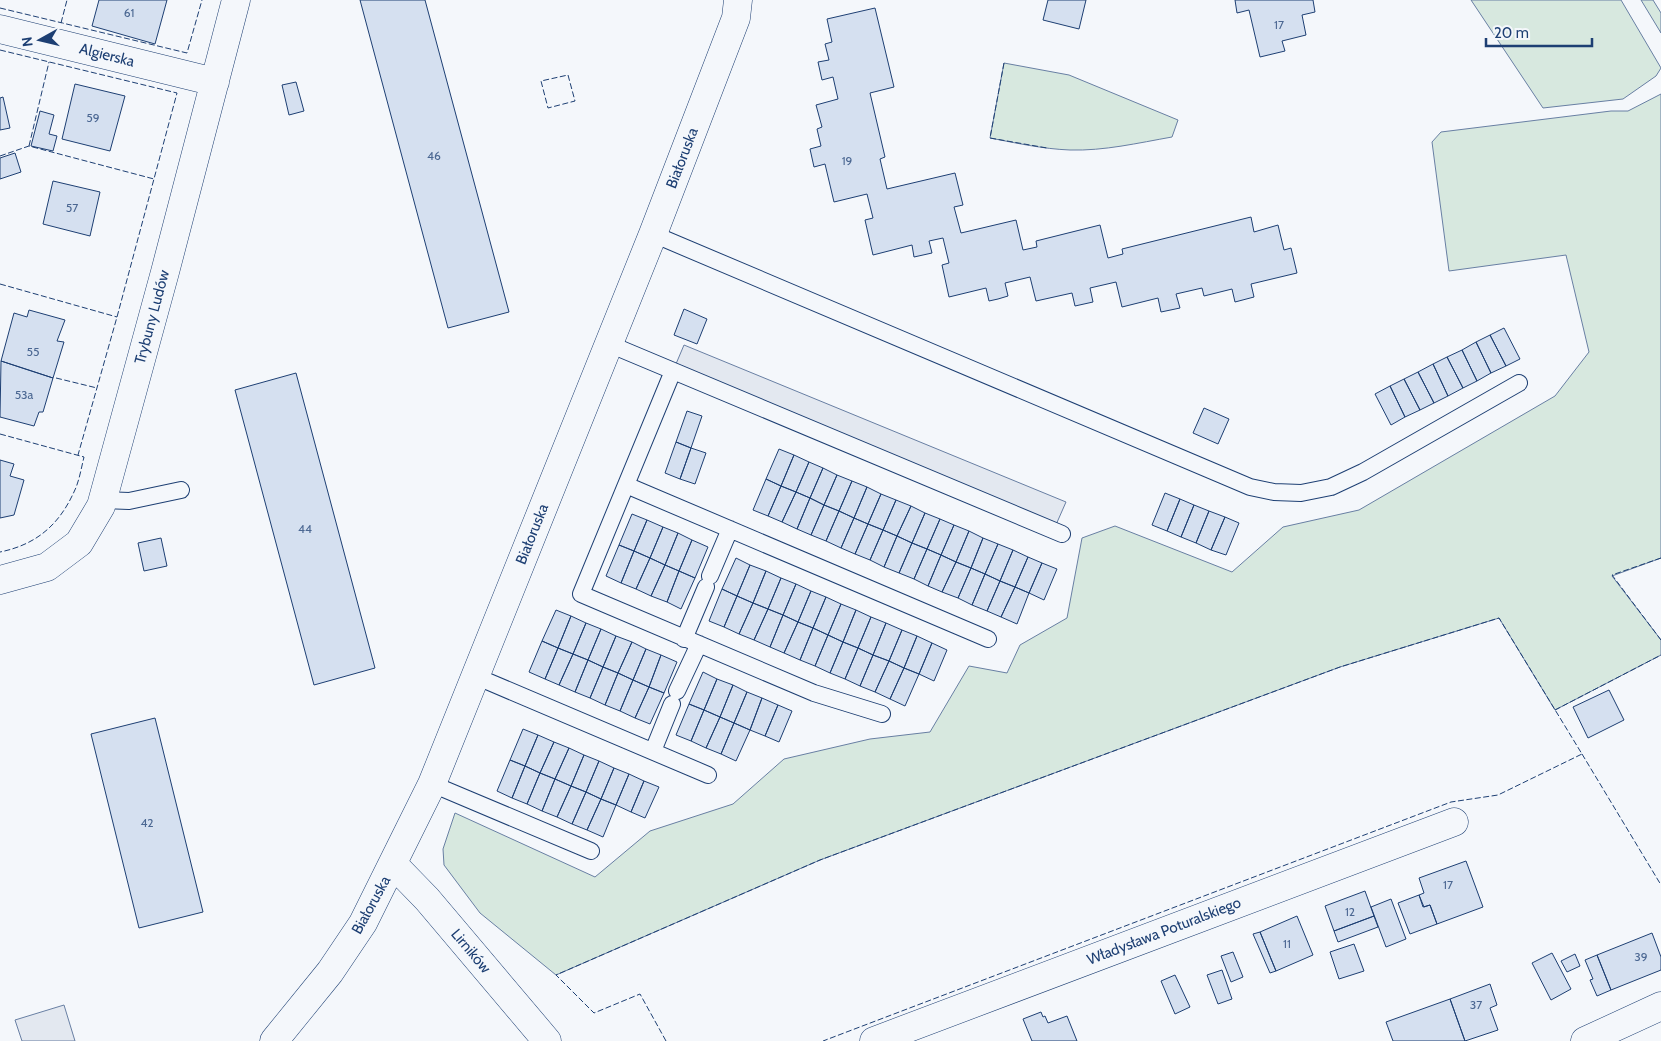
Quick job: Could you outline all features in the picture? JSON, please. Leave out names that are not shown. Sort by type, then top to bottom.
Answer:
[{"type":"street","name":"Trybuny Ludów","points":[[0,580],[47,567],[79,543],[101,506],[236,0]]},
{"type":"street","name":"Białoruska","points":[[274,1041],[330,972],[363,923],[432,784],[653,234],[736,18],[738,0]]},
{"type":"street","name":"Algierska","points":[[0,29],[215,82]]},
{"type":"street","name":"Władysława Poturalskiego","points":[[874,1041],[1454,822]]},
{"type":"street","name":"Lirników","points":[[393,864],[427,898],[547,1041]]},
{"type":"street","points":[[1585,1041],[1661,1006]]},
{"type":"lane","points":[[653,234],[1250,487],[1274,492],[1301,493],[1331,487],[1363,472],[1519,383]]},
{"type":"lane","points":[[609,344],[1062,534]]},
{"type":"lane","points":[[673,371],[581,594],[814,693],[882,714]]},
{"type":"lane","points":[[626,485],[988,639]]},
{"type":"lane","points":[[103,500],[129,501],[181,490]]},
{"type":"lane","points":[[653,751],[674,698],[692,642],[708,582],[730,529]]},
{"type":"lane","points":[[475,676],[708,775]]},
{"type":"lane","points":[[432,784],[591,851]]},
{"type":"shaded area","points":[[1471,0],[1621,0],[1661,68],[1656,76],[1623,99],[1543,108]]},
{"type":"shaded area","points":[[1641,0],[1653,0],[1661,13],[1661,33]]},
{"type":"shaded area","points":[[1004,63],[1069,75],[1178,120],[1172,137],[1121,146],[1083,150],[1030,146],[990,138]]},
{"type":"shaded area","points":[[1661,94],[1661,558],[1612,576],[1661,640],[1661,655],[1555,710],[1499,618],[1340,667],[820,860],[556,975],[480,913],[444,865],[443,849],[455,813],[595,877],[650,831],[733,804],[784,759],[870,739],[930,732],[969,666],[1007,673],[1020,645],[1067,618],[1082,538],[1115,526],[1232,572],[1283,527],[1359,510],[1555,396],[1589,352],[1566,255],[1449,271],[1432,142],[1441,132],[1611,111],[1628,111]]},
{"type":"shaded area","points":[[684,345],[1066,502],[1055,527],[673,371]]},
{"type":"shaded area","points":[[64,1005],[75,1041],[22,1041],[15,1020]]},
{"type":"building","points":[[99,0],[167,0],[155,44],[92,26]]},
{"type":"building","points":[[360,0],[425,0],[509,312],[448,328]]},
{"type":"building","points":[[1048,0],[1086,0],[1079,29],[1043,20]]},
{"type":"building","points":[[1235,0],[1313,0],[1315,12],[1302,15],[1306,35],[1282,41],[1285,51],[1260,57],[1249,10],[1237,13]]},
{"type":"building","points":[[875,8],[894,87],[870,93],[885,157],[880,159],[887,189],[955,173],[963,205],[954,207],[961,233],[1016,220],[1023,250],[1037,247],[1036,241],[1100,225],[1108,258],[1123,254],[1122,249],[1251,217],[1254,232],[1278,225],[1284,250],[1291,248],[1297,273],[1251,284],[1254,297],[1235,302],[1232,289],[1204,296],[1202,288],[1176,294],[1180,308],[1161,312],[1158,298],[1122,307],[1116,282],[1090,288],[1093,302],[1075,306],[1072,293],[1036,301],[1030,277],[1005,283],[1008,296],[998,299],[989,301],[986,288],[949,297],[942,265],[949,263],[943,238],[929,241],[932,253],[914,257],[912,245],[873,255],[865,220],[873,218],[867,194],[834,202],[825,164],[814,167],[810,149],[821,146],[817,129],[822,127],[816,105],[838,99],[833,77],[822,80],[818,62],[829,60],[825,44],[832,42],[827,19]]},
{"type":"building","points":[[296,82],[304,111],[289,115],[282,85]]},
{"type":"building","points":[[75,84],[125,96],[110,151],[62,139]]},
{"type":"building","points":[[3,97],[10,128],[0,130],[0,98]]},
{"type":"building","points":[[40,111],[54,115],[49,134],[57,136],[53,151],[31,146]]},
{"type":"building","points":[[15,153],[21,172],[0,179],[0,158]]},
{"type":"building","points":[[53,181],[100,192],[90,236],[43,224]]},
{"type":"building","points":[[684,309],[707,319],[697,344],[674,335]]},
{"type":"building","points":[[29,310],[65,320],[57,341],[64,342],[53,378],[1,361],[14,313],[27,317]]},
{"type":"building","points":[[1504,328],[1520,359],[1506,366],[1490,335]]},
{"type":"building","points":[[1490,335],[1506,366],[1491,373],[1476,342]]},
{"type":"building","points":[[1476,342],[1491,373],[1477,381],[1462,350]]},
{"type":"building","points":[[1462,350],[1477,381],[1463,388],[1447,357]]},
{"type":"building","points":[[1447,357],[1463,388],[1448,396],[1433,364]]},
{"type":"building","points":[[1,361],[53,378],[43,412],[39,412],[34,426],[0,417]]},
{"type":"building","points":[[1433,364],[1448,396],[1434,403],[1418,372]]},
{"type":"building","points":[[1418,372],[1434,403],[1420,410],[1404,379]]},
{"type":"building","points":[[296,373],[375,668],[314,685],[235,390]]},
{"type":"building","points":[[1404,379],[1420,410],[1405,417],[1390,386]]},
{"type":"building","points":[[1390,386],[1405,417],[1391,425],[1375,394]]},
{"type":"building","points":[[1204,408],[1229,419],[1218,444],[1193,433]]},
{"type":"building","points":[[687,411],[702,416],[691,448],[676,442]]},
{"type":"building","points":[[676,442],[691,448],[680,479],[665,473]]},
{"type":"building","points":[[691,448],[706,453],[695,484],[680,479]]},
{"type":"building","points":[[779,449],[794,455],[781,486],[766,479]]},
{"type":"building","points":[[794,455],[809,462],[796,492],[781,486]]},
{"type":"building","points":[[0,460],[14,464],[10,476],[24,480],[14,515],[0,518]]},
{"type":"building","points":[[809,462],[823,468],[810,498],[796,492]]},
{"type":"building","points":[[823,468],[837,475],[824,505],[810,498]]},
{"type":"building","points":[[837,475],[852,481],[839,511],[824,505]]},
{"type":"building","points":[[766,479],[781,486],[768,516],[753,510]]},
{"type":"building","points":[[852,481],[867,487],[854,518],[839,511]]},
{"type":"building","points":[[781,486],[796,492],[782,522],[768,516]]},
{"type":"building","points":[[867,487],[881,494],[868,524],[854,518]]},
{"type":"building","points":[[796,492],[810,498],[797,529],[782,522]]},
{"type":"building","points":[[1165,493],[1180,499],[1167,531],[1152,525]]},
{"type":"building","points":[[881,494],[896,500],[883,530],[868,524]]},
{"type":"building","points":[[810,498],[824,505],[811,535],[797,529]]},
{"type":"building","points":[[1180,499],[1194,505],[1181,537],[1167,531]]},
{"type":"building","points":[[896,500],[911,506],[897,536],[883,530]]},
{"type":"building","points":[[824,505],[839,511],[826,541],[811,535]]},
{"type":"building","points":[[1194,505],[1209,511],[1196,543],[1181,537]]},
{"type":"building","points":[[911,506],[925,513],[912,543],[897,536]]},
{"type":"building","points":[[839,511],[854,518],[841,548],[826,541]]},
{"type":"building","points":[[1209,511],[1225,517],[1211,550],[1196,543]]},
{"type":"building","points":[[925,513],[940,519],[927,549],[912,543]]},
{"type":"building","points":[[632,514],[647,520],[634,551],[619,545]]},
{"type":"building","points":[[1225,517],[1239,523],[1226,555],[1211,550]]},
{"type":"building","points":[[854,518],[868,524],[855,554],[841,548]]},
{"type":"building","points":[[940,519],[954,525],[941,555],[927,549]]},
{"type":"building","points":[[647,520],[663,527],[650,558],[634,551]]},
{"type":"building","points":[[868,524],[883,530],[870,560],[855,554]]},
{"type":"building","points":[[954,525],[969,531],[956,562],[941,555]]},
{"type":"building","points":[[663,527],[678,533],[665,565],[650,558]]},
{"type":"building","points":[[883,530],[897,536],[884,567],[870,560]]},
{"type":"building","points":[[969,531],[983,538],[971,568],[956,562]]},
{"type":"building","points":[[678,533],[692,540],[679,571],[665,565]]},
{"type":"building","points":[[897,536],[912,543],[899,573],[884,567]]},
{"type":"building","points":[[161,538],[167,566],[144,571],[138,543]]},
{"type":"building","points":[[983,538],[998,544],[985,574],[971,568]]},
{"type":"building","points":[[692,540],[708,547],[695,578],[679,571]]},
{"type":"building","points":[[912,543],[927,549],[914,579],[899,573]]},
{"type":"building","points":[[998,544],[1013,550],[1000,581],[985,574]]},
{"type":"building","points":[[619,545],[634,551],[621,583],[606,576]]},
{"type":"building","points":[[927,549],[941,555],[928,586],[914,579]]},
{"type":"building","points":[[1013,550],[1028,557],[1015,587],[1000,581]]},
{"type":"building","points":[[634,551],[650,558],[636,589],[621,583]]},
{"type":"building","points":[[941,555],[956,562],[942,592],[928,586]]},
{"type":"building","points":[[1028,557],[1042,563],[1029,593],[1015,587]]},
{"type":"building","points":[[650,558],[665,565],[651,596],[636,589]]},
{"type":"building","points":[[736,558],[750,565],[737,596],[722,589]]},
{"type":"building","points":[[956,562],[971,568],[958,598],[942,592]]},
{"type":"building","points":[[1042,563],[1057,569],[1044,600],[1029,593]]},
{"type":"building","points":[[665,565],[679,571],[667,602],[651,596]]},
{"type":"building","points":[[750,565],[766,571],[753,603],[737,596]]},
{"type":"building","points":[[971,568],[985,574],[972,605],[958,598]]},
{"type":"building","points":[[679,571],[695,578],[681,609],[667,602]]},
{"type":"building","points":[[766,571],[781,578],[768,609],[753,603]]},
{"type":"building","points":[[985,574],[1000,581],[987,611],[972,605]]},
{"type":"building","points":[[781,578],[796,584],[783,615],[768,609]]},
{"type":"building","points":[[1000,581],[1015,587],[1001,617],[987,611]]},
{"type":"building","points":[[796,584],[811,591],[798,622],[783,615]]},
{"type":"building","points":[[1015,587],[1029,593],[1017,624],[1001,617]]},
{"type":"building","points":[[722,589],[737,596],[724,627],[709,621]]},
{"type":"building","points":[[811,591],[826,597],[813,628],[798,622]]},
{"type":"building","points":[[737,596],[753,603],[739,634],[724,627]]},
{"type":"building","points":[[826,597],[841,604],[828,635],[813,628]]},
{"type":"building","points":[[753,603],[768,609],[754,640],[739,634]]},
{"type":"building","points":[[841,604],[856,610],[843,642],[828,635]]},
{"type":"building","points":[[768,609],[783,615],[770,647],[754,640]]},
{"type":"building","points":[[556,610],[571,616],[558,648],[542,641]]},
{"type":"building","points":[[856,610],[871,617],[858,648],[843,642]]},
{"type":"building","points":[[783,615],[798,622],[784,653],[770,647]]},
{"type":"building","points":[[571,616],[586,623],[573,654],[558,648]]},
{"type":"building","points":[[871,617],[886,623],[873,655],[858,648]]},
{"type":"building","points":[[798,622],[813,628],[800,660],[784,653]]},
{"type":"building","points":[[586,623],[601,629],[588,660],[573,654]]},
{"type":"building","points":[[886,623],[902,630],[889,661],[873,655]]},
{"type":"building","points":[[813,628],[828,635],[815,666],[800,660]]},
{"type":"building","points":[[601,629],[616,636],[603,667],[588,660]]},
{"type":"building","points":[[902,630],[917,636],[904,668],[889,661]]},
{"type":"building","points":[[828,635],[843,642],[830,673],[815,666]]},
{"type":"building","points":[[616,636],[632,642],[618,673],[603,667]]},
{"type":"building","points":[[917,636],[932,643],[919,674],[904,668]]},
{"type":"building","points":[[542,641],[558,648],[545,679],[529,672]]},
{"type":"building","points":[[632,642],[646,649],[633,680],[618,673]]},
{"type":"building","points":[[843,642],[858,648],[845,679],[830,673]]},
{"type":"building","points":[[932,643],[947,650],[934,681],[919,674]]},
{"type":"building","points":[[558,648],[573,654],[559,685],[545,679]]},
{"type":"building","points":[[858,648],[873,655],[860,686],[845,679]]},
{"type":"building","points":[[646,649],[661,655],[649,687],[633,680]]},
{"type":"building","points":[[573,654],[588,660],[575,692],[559,685]]},
{"type":"building","points":[[661,655],[677,662],[664,693],[649,687]]},
{"type":"building","points":[[873,655],[889,661],[875,692],[860,686]]},
{"type":"building","points":[[588,660],[603,667],[590,698],[575,692]]},
{"type":"building","points":[[889,661],[904,668],[890,699],[875,692]]},
{"type":"building","points":[[603,667],[618,673],[605,705],[590,698]]},
{"type":"building","points":[[904,668],[919,674],[905,706],[890,699]]},
{"type":"building","points":[[703,672],[717,679],[704,710],[689,704]]},
{"type":"building","points":[[618,673],[633,680],[620,711],[605,705]]},
{"type":"building","points":[[717,679],[733,685],[720,717],[704,710]]},
{"type":"building","points":[[633,680],[649,687],[635,718],[620,711]]},
{"type":"building","points":[[733,685],[747,692],[734,723],[720,717]]},
{"type":"building","points":[[649,687],[664,693],[650,724],[635,718]]},
{"type":"building","points":[[1609,690],[1624,720],[1588,738],[1573,707]]},
{"type":"building","points":[[747,692],[762,698],[750,730],[734,723]]},
{"type":"building","points":[[762,698],[778,705],[765,736],[750,730]]},
{"type":"building","points":[[689,704],[704,710],[691,741],[676,735]]},
{"type":"building","points":[[778,705],[792,711],[779,742],[765,736]]},
{"type":"building","points":[[704,710],[720,717],[706,748],[691,741]]},
{"type":"building","points":[[720,717],[734,723],[721,754],[706,748]]},
{"type":"building","points":[[155,718],[203,912],[139,928],[91,734]]},
{"type":"building","points":[[734,723],[750,730],[736,761],[721,754]]},
{"type":"building","points":[[523,729],[538,735],[525,766],[510,760]]},
{"type":"building","points":[[538,735],[554,742],[540,773],[525,766]]},
{"type":"building","points":[[554,742],[569,748],[555,779],[540,773]]},
{"type":"building","points":[[569,748],[584,755],[571,786],[555,779]]},
{"type":"building","points":[[584,755],[599,761],[586,792],[571,786]]},
{"type":"building","points":[[510,760],[525,766],[512,798],[497,791]]},
{"type":"building","points":[[599,761],[614,768],[601,799],[586,792]]},
{"type":"building","points":[[525,766],[540,773],[527,804],[512,798]]},
{"type":"building","points":[[614,768],[629,774],[616,805],[601,799]]},
{"type":"building","points":[[540,773],[555,779],[542,811],[527,804]]},
{"type":"building","points":[[629,774],[644,781],[631,812],[616,805]]},
{"type":"building","points":[[555,779],[571,786],[557,817],[542,811]]},
{"type":"building","points":[[644,781],[659,787],[645,818],[631,812]]},
{"type":"building","points":[[571,786],[586,792],[572,824],[557,817]]},
{"type":"building","points":[[586,792],[601,799],[587,830],[572,824]]},
{"type":"building","points":[[601,799],[616,805],[603,837],[587,830]]},
{"type":"building","points":[[1466,861],[1483,907],[1437,924],[1430,905],[1424,907],[1419,895],[1424,893],[1419,878]]},
{"type":"building","points":[[1365,891],[1374,916],[1334,931],[1325,906]]},
{"type":"building","points":[[1419,895],[1423,907],[1430,905],[1437,924],[1410,934],[1398,903]]},
{"type":"building","points":[[1391,899],[1406,939],[1386,947],[1371,907]]},
{"type":"building","points":[[1297,916],[1313,955],[1276,971],[1260,932]]},
{"type":"building","points":[[1374,916],[1378,927],[1338,942],[1334,931]]},
{"type":"building","points":[[1260,932],[1276,971],[1270,973],[1253,934]]},
{"type":"building","points":[[1652,933],[1661,957],[1661,970],[1611,990],[1597,955]]},
{"type":"building","points":[[1354,944],[1364,971],[1339,979],[1330,952]]},
{"type":"building","points":[[1233,952],[1243,977],[1231,982],[1221,956]]},
{"type":"building","points":[[1552,953],[1571,989],[1551,1000],[1532,963]]},
{"type":"building","points":[[1575,954],[1580,966],[1567,972],[1561,961]]},
{"type":"building","points":[[1597,955],[1611,990],[1597,996],[1590,980],[1593,979],[1585,960]]},
{"type":"building","points":[[1222,970],[1232,999],[1218,1004],[1207,975]]},
{"type":"building","points":[[1175,975],[1190,1007],[1175,1014],[1161,981]]},
{"type":"building","points":[[1490,984],[1497,1005],[1490,1008],[1498,1030],[1465,1041],[1450,999]]},
{"type":"building","points":[[1450,999],[1465,1041],[1393,1041],[1386,1022]]},
{"type":"building","points":[[1041,1012],[1048,1023],[1067,1016],[1077,1041],[1032,1041],[1023,1019]]},
{"type":"fence","points":[[61,23],[67,0]]},
{"type":"fence","points":[[0,8],[187,53],[202,0]]},
{"type":"fence","points":[[0,50],[177,93],[78,455]]},
{"type":"fence","points":[[29,146],[49,62]]},
{"type":"fence","points":[[1004,63],[990,138],[1047,148]]},
{"type":"fence","points":[[568,75],[575,101],[548,108],[541,81],[568,75]]},
{"type":"fence","points":[[0,156],[29,146],[154,179]]},
{"type":"fence","points":[[0,284],[117,317]]},
{"type":"fence","points":[[56,378],[97,388]]},
{"type":"fence","points":[[0,434],[84,457],[75,490],[53,525],[35,539],[13,549],[0,552]]},
{"type":"fence","points":[[1661,558],[1612,575],[1661,640]]},
{"type":"fence","points":[[666,1041],[640,994],[594,1013],[556,975],[820,860],[1340,667],[1499,618],[1582,754],[1498,795],[1451,802],[823,1041]]},
{"type":"fence","points":[[1555,710],[1661,655]]},
{"type":"fence","points":[[1582,754],[1661,885]]}]
